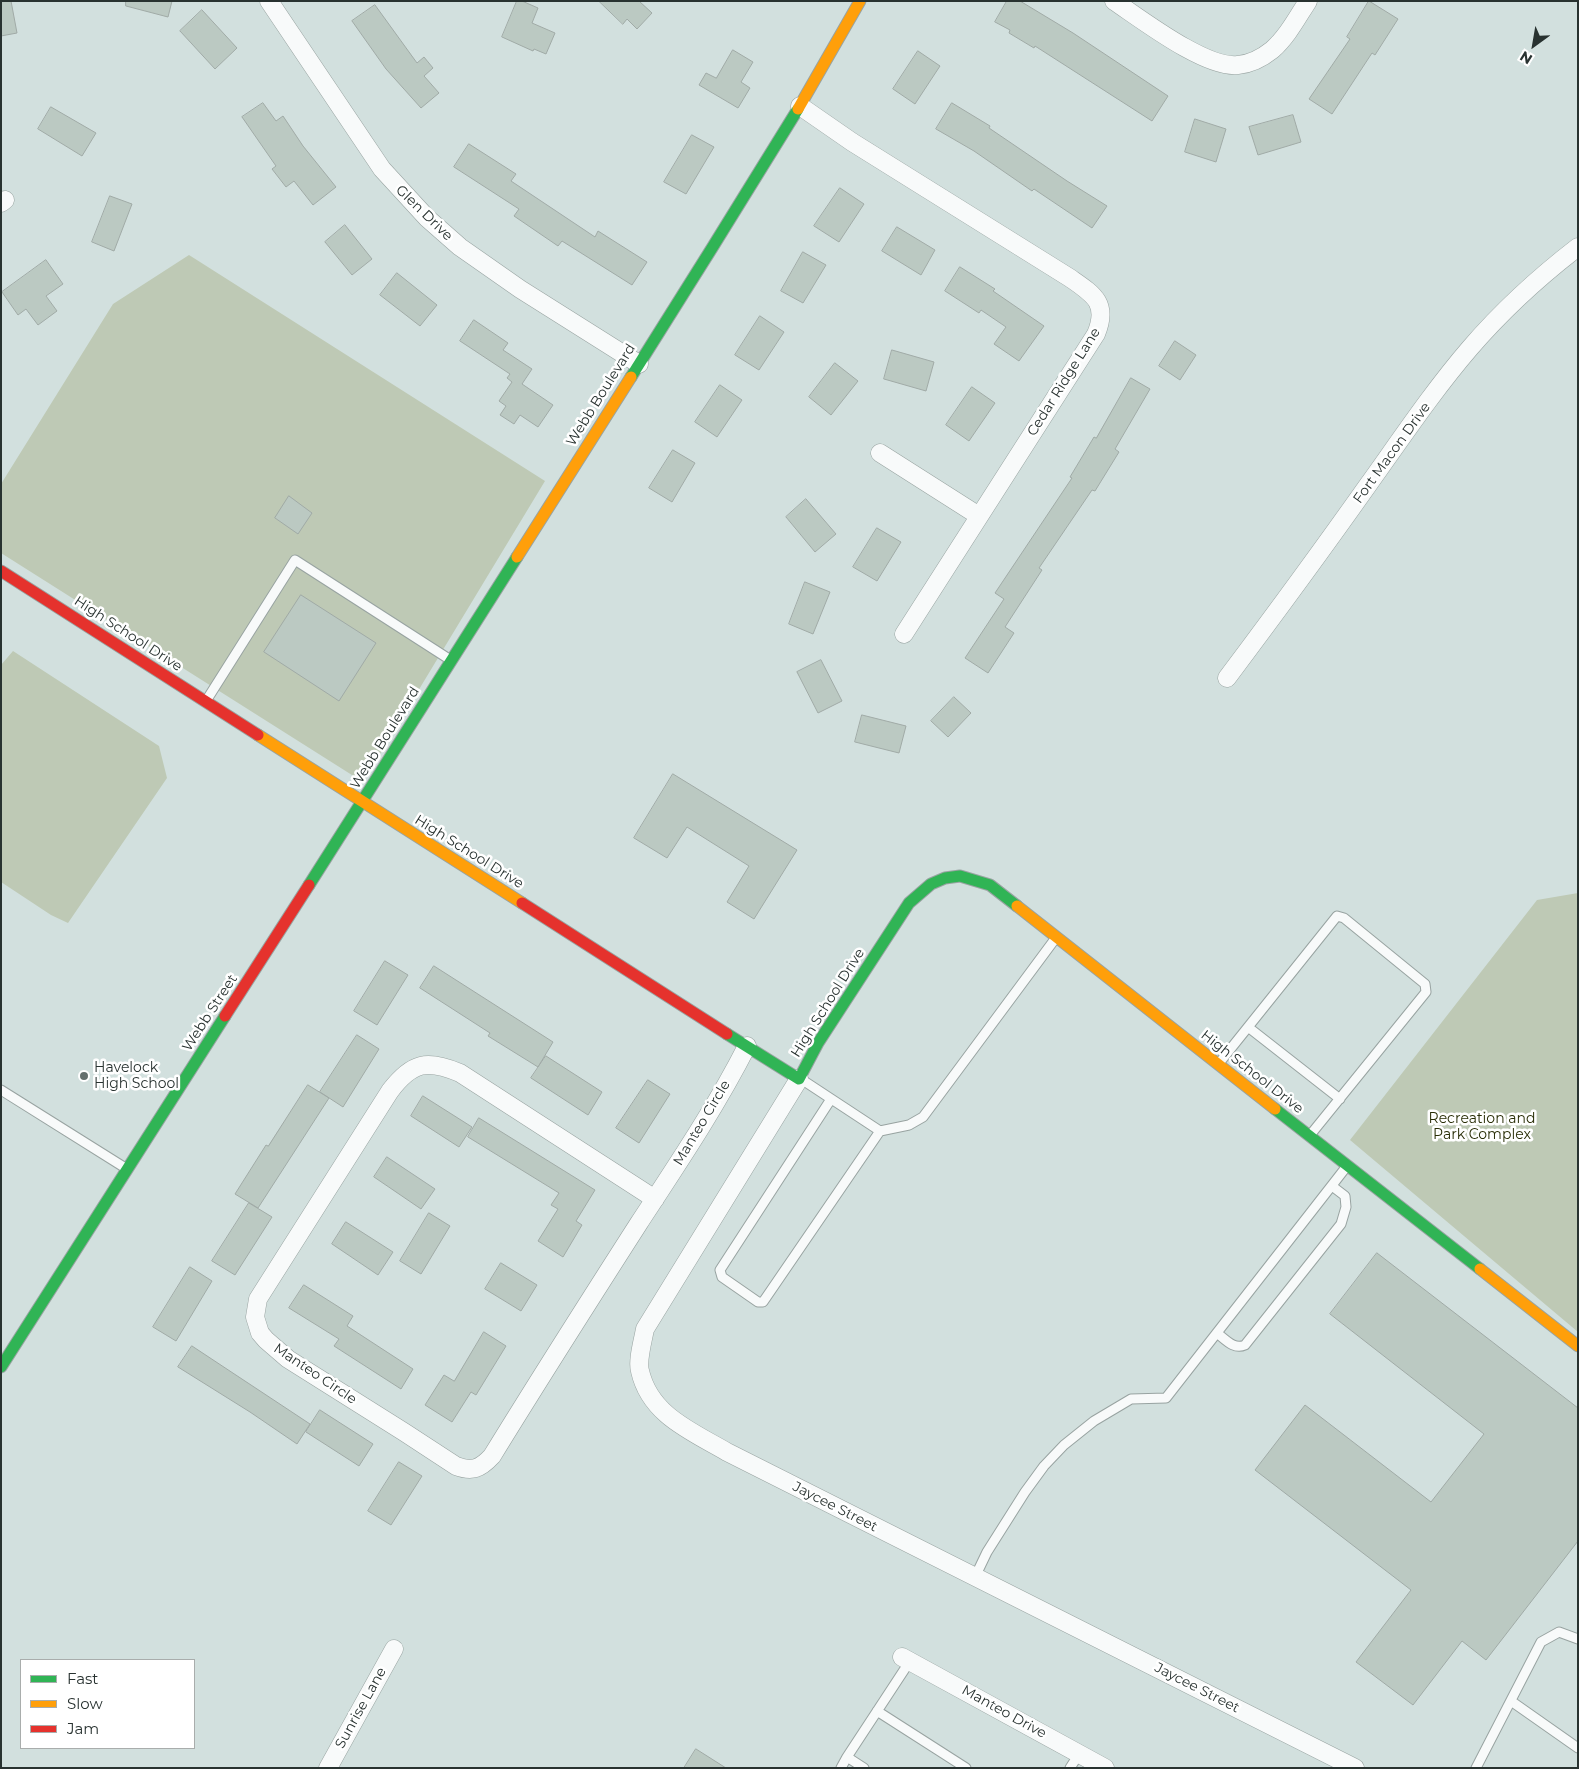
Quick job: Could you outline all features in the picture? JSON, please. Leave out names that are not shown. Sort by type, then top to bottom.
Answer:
[{"type":"street","name":"Glen Drive","points":[[268,1],[382,168],[427,218],[460,248],[639,364]]},
{"type":"street","name":"Webb Boulevard","points":[[362,802],[800,106],[860,1]]},
{"type":"street","points":[[1114,1],[1202,57],[1218,63],[1236,66],[1253,62],[1271,51],[1282,40],[1308,1]]},
{"type":"street","name":"Cedar Ridge Lane","points":[[800,106],[852,142],[1070,278],[1092,294],[1098,302],[1102,314],[1096,334],[904,634]]},
{"type":"street","name":"Fort Macon Drive","points":[[1227,678],[1469,349],[1505,311],[1550,269],[1578,247]]},
{"type":"street","points":[[880,453],[980,516]]},
{"type":"street","name":"High School Drive","points":[[1,571],[799,1079],[818,1043],[909,903],[931,884],[945,878],[960,876],[990,885],[1578,1346]]},
{"type":"street","name":"Webb Street","points":[[1,1367],[362,802]]},
{"type":"street","name":"Manteo Circle","points":[[655,1199],[460,1073],[434,1064],[420,1065],[409,1070],[399,1078],[258,1299],[255,1317],[260,1334],[288,1359],[456,1466],[466,1470],[476,1470],[492,1456],[567,1335],[598,1289],[655,1199],[706,1118],[747,1046]]},
{"type":"street","name":"Jaycee Street","points":[[799,1079],[645,1329],[639,1370],[650,1396],[668,1418],[727,1452],[1355,1768]]},
{"type":"street","name":"Sunrise Lane","points":[[328,1768],[394,1649]]},
{"type":"street","name":"Manteo Drive","points":[[906,1659],[1075,1761],[1105,1768]]},
{"type":"lane","points":[[206,702],[295,560],[452,660]]},
{"type":"lane","points":[[1218,1065],[1337,916],[1344,918],[1425,984],[1426,992],[1310,1136]]},
{"type":"lane","points":[[831,1099],[720,1270],[722,1277],[758,1302],[763,1302],[880,1131],[909,1125],[923,1117],[1057,937]]},
{"type":"lane","points":[[1248,1027],[1340,1099]]},
{"type":"lane","points":[[799,1079],[880,1131]]},
{"type":"lane","points":[[1,1090],[128,1169]]},
{"type":"lane","points":[[975,1577],[987,1552],[1044,1466],[1064,1444],[1094,1420],[1131,1399],[1166,1398],[1347,1166]]},
{"type":"lane","points":[[1217,1333],[1235,1347],[1239,1348],[1245,1345],[1341,1224],[1346,1207],[1345,1196],[1332,1186]]},
{"type":"lane","points":[[1476,1768],[1541,1642],[1559,1632],[1578,1639]]},
{"type":"lane","points":[[841,1768],[877,1711],[906,1659]]},
{"type":"lane","points":[[1511,1702],[1578,1748]]},
{"type":"lane","points":[[877,1711],[966,1768]]},
{"type":"lane","points":[[847,1757],[864,1768]]},
{"type":"green space","points":[[189,255],[545,481],[363,782],[1,553],[1,484],[113,304]]},
{"type":"green space","points":[[13,651],[159,746],[167,778],[68,923],[51,915],[1,882],[1,665]]},
{"type":"green space","name":"Recreation and Park Complex","points":[[1578,893],[1578,1332],[1350,1140],[1537,900]]},
{"type":"building","points":[[1,1],[11,1],[17,33],[1,36]]},
{"type":"building","points":[[126,1],[172,1],[168,17],[126,6]]},
{"type":"building","points":[[517,1],[522,1],[538,8],[532,23],[555,33],[546,54],[534,49],[533,51],[502,37]]},
{"type":"building","points":[[599,1],[639,1],[652,13],[637,29],[627,19],[623,24]]},
{"type":"building","points":[[1007,1],[1020,1],[1073,33],[1168,96],[1152,121],[1035,46],[1034,48],[1009,33],[1010,30],[995,22]]},
{"type":"building","points":[[1369,1],[1398,19],[1375,55],[1372,53],[1332,114],[1309,99],[1350,39],[1347,37]]},
{"type":"building","points":[[375,5],[417,63],[424,57],[433,68],[424,76],[439,93],[421,108],[386,69],[352,21]]},
{"type":"building","points":[[202,10],[237,48],[215,69],[180,31]]},
{"type":"building","points":[[733,50],[753,62],[741,82],[750,88],[738,108],[699,85],[706,73],[716,78]]},
{"type":"building","points":[[918,51],[940,66],[915,104],[893,89]]},
{"type":"building","points":[[263,103],[276,121],[283,116],[303,146],[336,187],[313,205],[294,181],[286,187],[272,169],[276,166],[242,117]]},
{"type":"building","points":[[952,103],[990,126],[989,128],[1107,206],[1092,228],[1034,189],[1032,191],[974,151],[936,129]]},
{"type":"building","points":[[51,107],[96,133],[82,156],[38,129]]},
{"type":"building","points":[[1293,115],[1301,142],[1258,155],[1249,127]]},
{"type":"building","points":[[1195,119],[1226,129],[1216,162],[1185,152]]},
{"type":"building","points":[[692,135],[714,147],[686,194],[664,182]]},
{"type":"building","points":[[469,144],[516,174],[511,181],[595,237],[598,231],[647,262],[632,285],[562,241],[558,246],[514,216],[519,209],[454,167]]},
{"type":"building","points":[[840,188],[864,204],[839,242],[814,226]]},
{"type":"building","points":[[110,196],[132,204],[114,251],[92,242]]},
{"type":"building","points":[[345,225],[372,259],[352,275],[325,242]]},
{"type":"building","points":[[897,227],[935,250],[921,275],[882,251]]},
{"type":"building","points":[[803,252],[826,265],[803,303],[781,291]]},
{"type":"building","points":[[46,260],[63,284],[46,296],[57,311],[38,325],[26,309],[18,315],[2,292]]},
{"type":"building","points":[[960,267],[995,289],[993,291],[1044,326],[1019,361],[994,344],[1006,327],[981,310],[979,313],[945,291]]},
{"type":"building","points":[[397,273],[437,305],[420,326],[380,295]]},
{"type":"building","points":[[760,316],[784,332],[759,370],[735,355]]},
{"type":"building","points":[[474,320],[508,343],[503,350],[532,369],[522,384],[553,405],[538,427],[520,415],[514,424],[500,415],[506,406],[499,401],[512,382],[507,378],[510,374],[460,341]]},
{"type":"building","points":[[1175,341],[1196,355],[1180,380],[1159,366]]},
{"type":"building","points":[[892,350],[934,362],[926,391],[884,379]]},
{"type":"building","points":[[835,363],[858,381],[831,415],[809,397]]},
{"type":"building","points":[[1131,378],[1150,389],[1115,449],[1119,452],[1095,491],[1092,490],[1039,568],[1042,570],[1005,627],[1014,633],[988,673],[965,658],[1004,599],[995,593],[1072,478],[1070,477],[1094,437],[1096,438]]},
{"type":"building","points":[[720,385],[742,400],[717,437],[695,422]]},
{"type":"building","points":[[972,387],[995,403],[969,441],[946,425]]},
{"type":"building","points":[[673,450],[695,463],[672,502],[649,488]]},
{"type":"building","points":[[289,496],[312,513],[298,534],[275,518]]},
{"type":"building","points":[[806,499],[836,534],[815,552],[786,517]]},
{"type":"building","points":[[877,528],[901,542],[877,581],[853,567]]},
{"type":"building","points":[[805,582],[830,592],[813,634],[789,624]]},
{"type":"building","points":[[301,595],[376,643],[339,701],[264,652]]},
{"type":"building","points":[[821,660],[842,701],[818,713],[797,672]]},
{"type":"building","points":[[954,697],[971,713],[948,737],[931,721]]},
{"type":"building","points":[[862,715],[906,726],[899,753],[855,742]]},
{"type":"building","points":[[673,774],[797,850],[754,919],[727,902],[749,866],[687,827],[667,858],[634,838]]},
{"type":"building","points":[[385,961],[408,975],[377,1025],[354,1011]]},
{"type":"building","points":[[434,966],[553,1042],[538,1067],[488,1036],[490,1033],[420,988]]},
{"type":"building","points":[[357,1035],[379,1049],[343,1107],[320,1092]]},
{"type":"building","points":[[546,1056],[602,1092],[588,1115],[531,1078]]},
{"type":"building","points":[[648,1080],[670,1094],[639,1143],[616,1128]]},
{"type":"building","points":[[308,1085],[329,1098],[258,1208],[235,1194],[266,1145],[268,1146]]},
{"type":"building","points":[[423,1096],[472,1127],[459,1147],[411,1116]]},
{"type":"building","points":[[479,1118],[595,1190],[576,1221],[582,1225],[563,1257],[538,1241],[558,1209],[551,1205],[559,1193],[468,1137]]},
{"type":"building","points":[[387,1157],[435,1189],[421,1209],[374,1177]]},
{"type":"building","points":[[249,1203],[272,1217],[235,1275],[212,1261]]},
{"type":"building","points":[[429,1213],[450,1226],[421,1274],[400,1261]]},
{"type":"building","points":[[346,1222],[393,1252],[378,1275],[332,1244]]},
{"type":"building","points":[[1377,1253],[1578,1408],[1578,1541],[1486,1660],[1462,1641],[1413,1705],[1356,1662],[1411,1590],[1255,1470],[1305,1405],[1431,1502],[1484,1434],[1330,1314]]},
{"type":"building","points":[[501,1263],[537,1285],[521,1311],[485,1289]]},
{"type":"building","points":[[190,1267],[212,1281],[176,1341],[153,1327]]},
{"type":"building","points":[[304,1285],[353,1316],[347,1326],[413,1369],[401,1389],[334,1346],[339,1339],[289,1308]]},
{"type":"building","points":[[484,1332],[506,1346],[476,1395],[471,1392],[452,1422],[425,1405],[444,1375],[454,1381]]},
{"type":"building","points":[[192,1346],[310,1424],[297,1444],[178,1367]]},
{"type":"building","points":[[320,1410],[373,1444],[359,1466],[306,1432]]},
{"type":"building","points":[[399,1462],[422,1476],[391,1525],[368,1511]]},
{"type":"building","points":[[696,1749],[726,1768],[684,1768]]},
{"type":"traffic: fast","points":[[631,377],[798,109]]},
{"type":"traffic: fast","points":[[309,885],[517,557]]},
{"type":"traffic: fast","points":[[727,1034],[799,1079],[818,1043],[909,903],[931,884],[945,878],[960,876],[990,885],[1017,906]]},
{"type":"traffic: fast","points":[[1,1367],[225,1016]]},
{"type":"traffic: fast","points":[[1275,1109],[1480,1269]]},
{"type":"traffic: slow","points":[[798,109],[860,1]]},
{"type":"traffic: slow","points":[[517,557],[631,377]]},
{"type":"traffic: slow","points":[[258,735],[522,903]]},
{"type":"traffic: slow","points":[[1017,906],[1275,1109]]},
{"type":"traffic: slow","points":[[1480,1269],[1578,1346]]},
{"type":"traffic: jam","points":[[1,571],[258,735]]},
{"type":"traffic: jam","points":[[225,1016],[309,885]]},
{"type":"traffic: jam","points":[[522,903],[727,1034]]},
{"type":"place","name":"Havelock High School","points":[[84,1076]]}]
